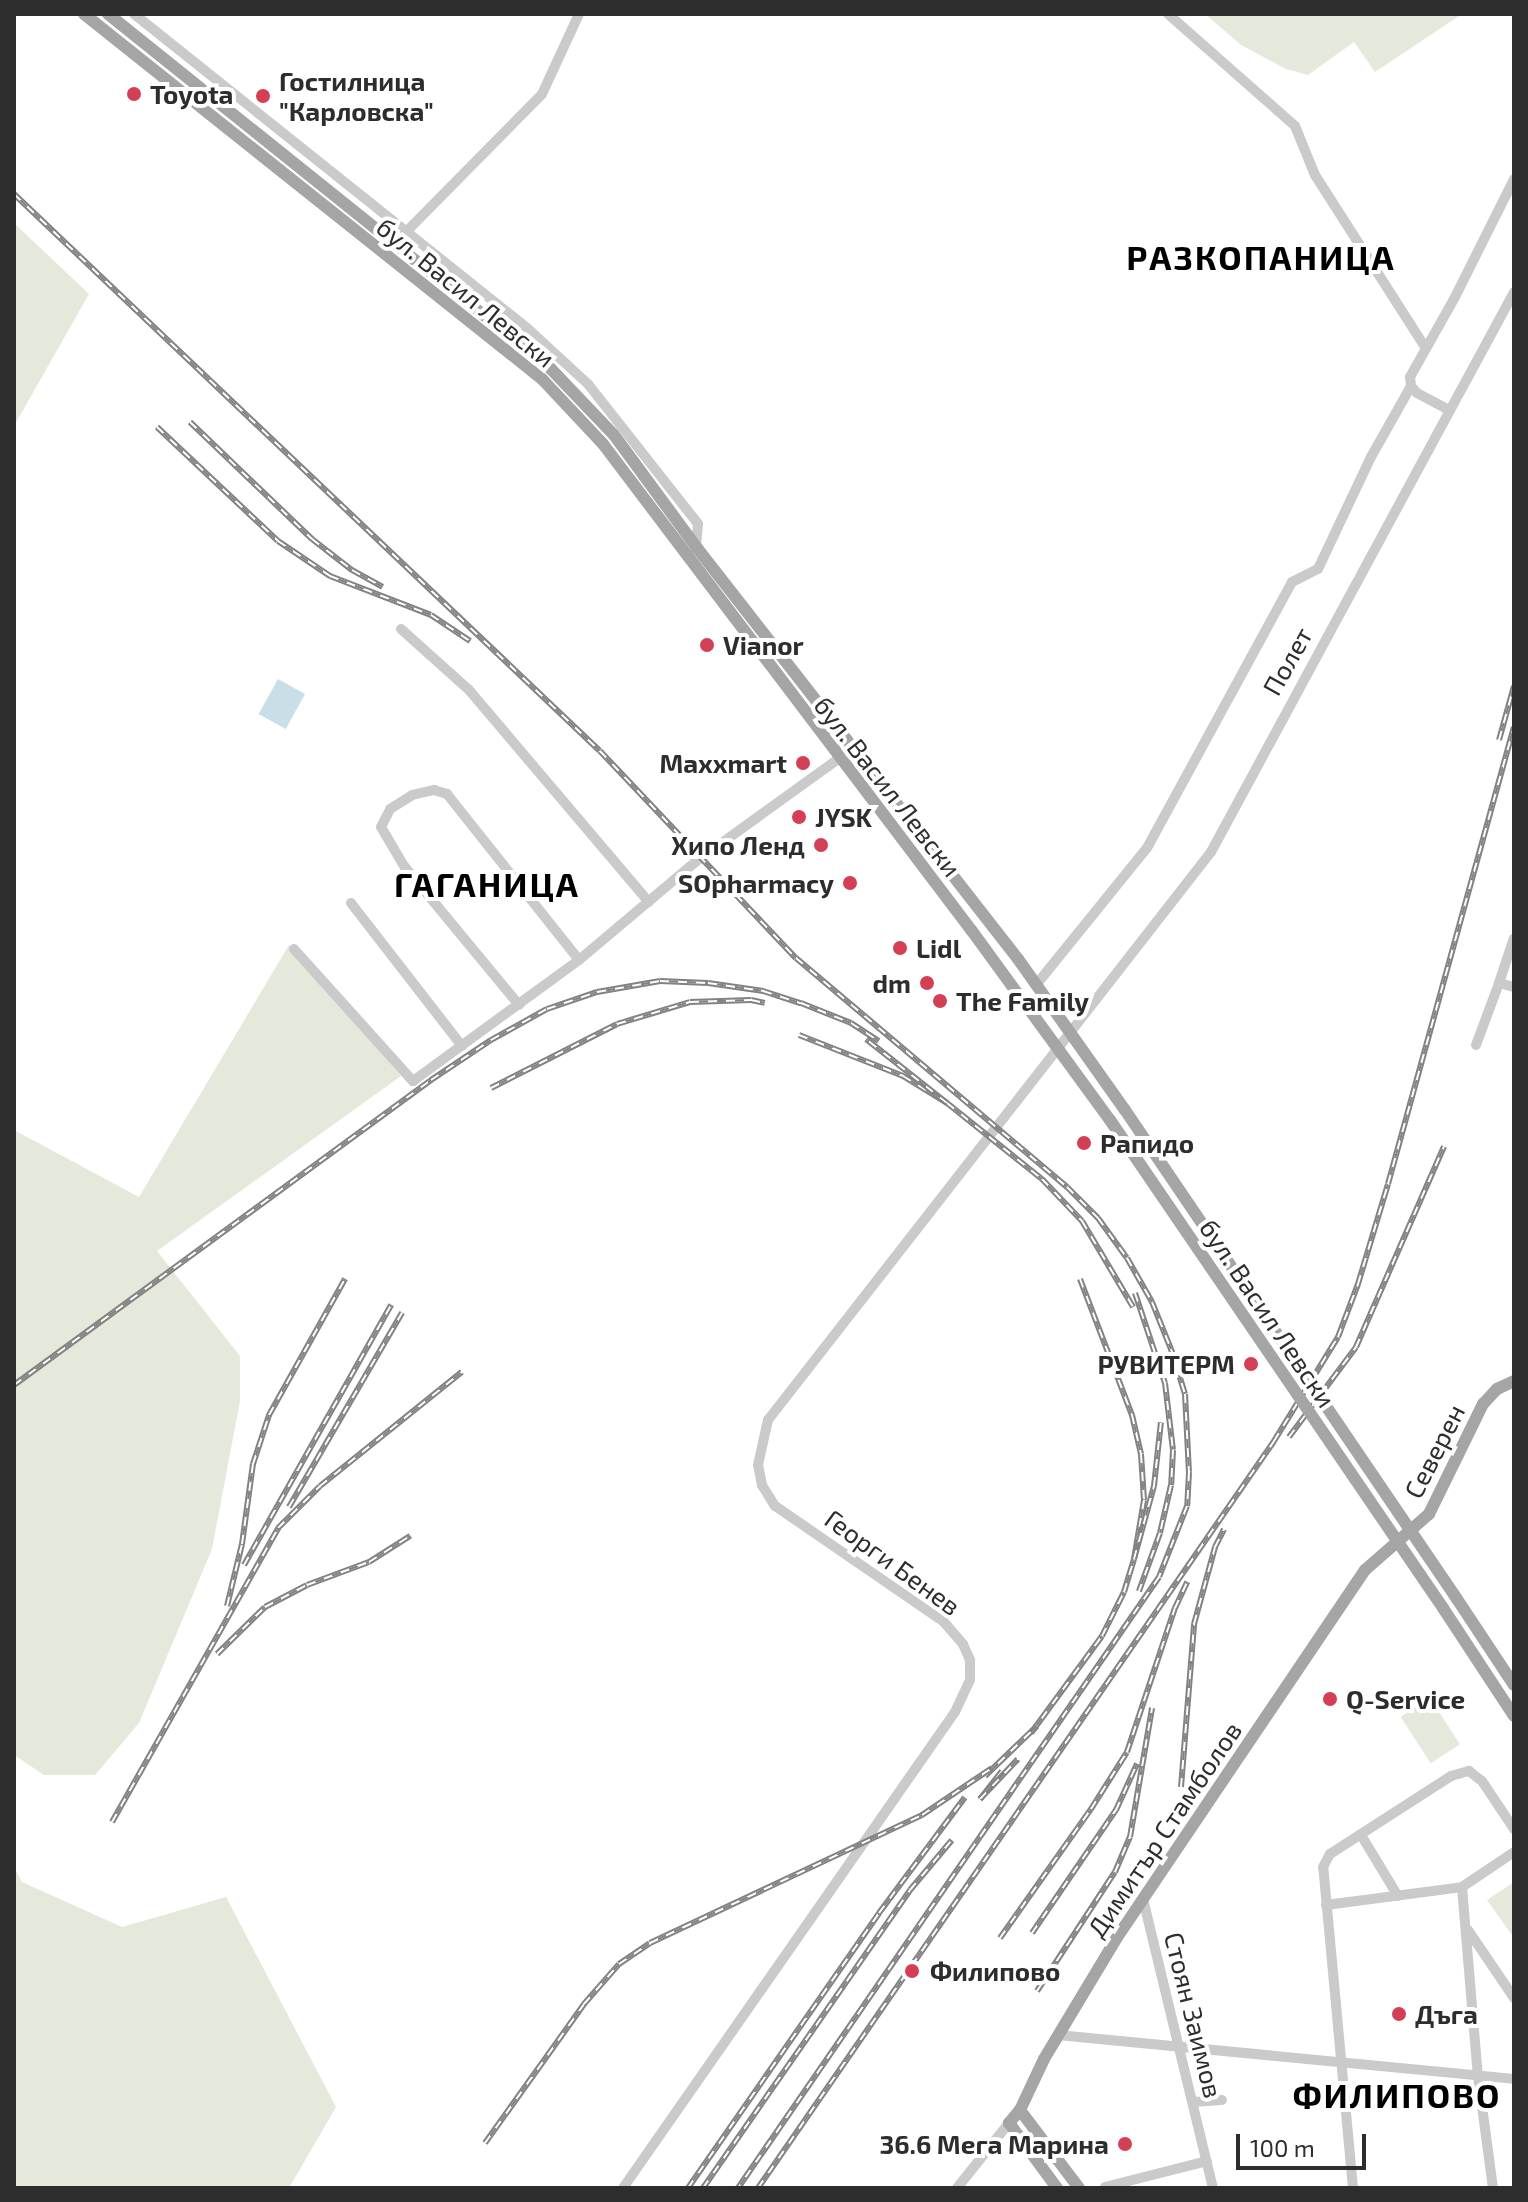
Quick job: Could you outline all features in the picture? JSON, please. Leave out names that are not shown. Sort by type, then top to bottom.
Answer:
[{"type":"main road","name":"бул. Васил Левски","points":[[84,14],[542,379],[603,444],[1060,1049],[1514,1716]]},
{"type":"main road","name":"бул. Васил Левски","points":[[108,14],[551,369],[614,435],[697,548],[1072,1034],[1514,1685]]},
{"type":"main road","name":"Северен","points":[[1361,1576],[1429,1514],[1483,1404],[1497,1389],[1514,1381]]},
{"type":"main road","name":"Димитър Стамболов","points":[[1009,2123],[1020,2110],[1058,2035],[1143,1899],[1361,1576]]},
{"type":"main road","points":[[1020,2110],[1079,2188]]},
{"type":"main road","points":[[1009,2123],[1057,2188]]},
{"type":"street","points":[[134,14],[527,328],[588,384],[698,524],[697,548],[686,556]]},
{"type":"street","points":[[405,233],[542,94],[579,14]]},
{"type":"street","points":[[1168,14],[1295,126],[1315,175],[1425,347]]},
{"type":"street","name":"Полет","points":[[1036,985],[1147,848],[1292,582],[1318,569],[1371,457],[1411,386],[1410,377],[1425,347],[1455,297],[1514,179]]},
{"type":"street","name":"Полет","points":[[1072,1034],[1211,852],[1514,292]]},
{"type":"street","points":[[1411,386],[1449,410]]},
{"type":"street","points":[[401,629],[469,690],[649,902]]},
{"type":"street","points":[[294,949],[413,1081],[579,960],[694,863],[838,759]]},
{"type":"street","points":[[519,1005],[404,866],[381,827],[390,809],[412,795],[434,790],[447,794],[579,960]]},
{"type":"street","points":[[351,903],[462,1046]]},
{"type":"street","points":[[1476,1045],[1514,938]]},
{"type":"street","points":[[1499,983],[1514,987]]},
{"type":"street","name":"Георги Бенев","points":[[623,2188],[965,1698],[970,1660],[963,1644],[928,1609],[775,1506],[762,1485],[758,1465],[760,1442],[768,1420],[1072,1034]]},
{"type":"street","points":[[1353,2188],[1323,1867],[1330,1854],[1451,1776],[1469,1771],[1482,1781],[1514,1829]]},
{"type":"street","points":[[1361,1835],[1398,1896]]},
{"type":"street","points":[[1326,1905],[1462,1887],[1514,1852]]},
{"type":"street","points":[[1462,1887],[1478,2076],[1493,2188]]},
{"type":"street","name":"Стоян Заимов","points":[[1143,1899],[1213,2188]]},
{"type":"street","points":[[1466,1927],[1514,1998]]},
{"type":"street","points":[[1058,2035],[1514,2079]]},
{"type":"street","points":[[1193,2102],[1222,2100]]},
{"type":"street","name":"Димитър Стамболов","points":[[957,2188],[1009,2123]]},
{"type":"street","points":[[1105,2187],[1207,2161]]},
{"type":"shaded area","points":[[1205,14],[1462,14],[1375,72],[1354,42],[1308,75],[1286,69],[1241,45]]},
{"type":"shaded area","points":[[14,223],[89,294],[14,426]]},
{"type":"shaded area","points":[[289,945],[401,1076],[157,1251],[240,1356],[240,1401],[212,1549],[139,1723],[95,1775],[44,1775],[14,1755],[14,1130],[139,1197]]},
{"type":"shaded area","points":[[1430,1698],[1460,1744],[1431,1763],[1401,1717]]},
{"type":"shaded area","points":[[14,1867],[22,1882],[122,1927],[226,1897],[336,2107],[289,2188],[14,2188]]},
{"type":"shaded area","points":[[1514,1882],[1514,1938],[1487,1900]]},
{"type":"water","points":[[278,679],[305,694],[286,729],[259,714]]},
{"type":"railway","points":[[14,194],[600,751],[796,958],[1067,1187],[1098,1218],[1127,1258],[1152,1302],[1171,1349],[1185,1394],[1189,1472],[1187,1506],[1159,1577],[738,2188]]},
{"type":"railway","points":[[190,422],[312,539],[352,570],[383,587]]},
{"type":"railway","points":[[157,427],[278,541],[330,576],[431,615],[470,641]]},
{"type":"railway","points":[[1499,740],[1514,686]]},
{"type":"railway","points":[[758,2188],[1274,1441],[1338,1337],[1358,1284],[1388,1184],[1514,727]]},
{"type":"railway","points":[[14,1385],[431,1080],[491,1040],[547,1009],[597,992],[660,981],[708,983],[763,991],[801,1003],[851,1023],[879,1041]]},
{"type":"railway","points":[[491,1088],[617,1024],[690,1002],[751,1000],[765,1003]]},
{"type":"railway","points":[[799,1035],[903,1076],[947,1103],[866,1039]]},
{"type":"railway","points":[[947,1103],[1042,1179],[1082,1221],[1133,1307]]},
{"type":"railway","points":[[1289,1437],[1356,1347],[1444,1147]]},
{"type":"railway","points":[[227,1606],[242,1544],[253,1464],[269,1415],[345,1279]]},
{"type":"railway","points":[[1080,1279],[1132,1415],[1141,1454],[1144,1500],[1134,1559],[1154,1486],[1161,1422]]},
{"type":"railway","points":[[1135,1293],[1165,1383],[1173,1450],[1171,1485],[1160,1533],[1139,1591]]},
{"type":"railway","points":[[244,1565],[391,1305]]},
{"type":"railway","points":[[289,1507],[402,1313]]},
{"type":"railway","points":[[112,1822],[278,1528],[320,1486],[462,1372]]},
{"type":"railway","points":[[1181,1787],[1194,1624],[1215,1547],[1224,1529]]},
{"type":"railway","points":[[217,1654],[265,1607],[307,1585],[369,1562],[410,1536]]},
{"type":"railway","points":[[1031,1733],[1102,1636],[1124,1592],[1134,1559]]},
{"type":"railway","points":[[1000,1938],[1091,1809],[1127,1752],[1175,1608],[1187,1582]]},
{"type":"railway","points":[[1037,1991],[1115,1872],[1130,1837],[1152,1708]]},
{"type":"railway","points":[[985,1776],[1037,1726]]},
{"type":"railway","points":[[1002,1771],[980,1799],[1018,1759]]},
{"type":"railway","points":[[1032,1933],[1116,1810],[1137,1764]]},
{"type":"railway","points":[[485,2143],[584,2004],[619,1964],[650,1943],[922,1815],[992,1768]]},
{"type":"railway","points":[[688,2188],[879,1913],[965,1797]]},
{"type":"railway","points":[[703,2188],[910,1890],[952,1840]]},
{"type":"place","name":"Toyota","points":[[134,94]]},
{"type":"place","name":"Гостилница \"Карловска\"","points":[[263,96]]},
{"type":"place","name":"Vianor","points":[[707,645]]},
{"type":"place","name":"Maxxmart","points":[[803,763]]},
{"type":"place","name":"JYSK","points":[[799,817]]},
{"type":"place","name":"Хипо Ленд","points":[[821,845]]},
{"type":"place","name":"SOpharmacy","points":[[850,883]]},
{"type":"place","name":"Lidl","points":[[900,948]]},
{"type":"place","name":"dm","points":[[927,983]]},
{"type":"place","name":"The Family","points":[[940,1001]]},
{"type":"place","name":"Рапидо","points":[[1084,1143]]},
{"type":"place","name":"РУВИТЕРМ","points":[[1251,1364]]},
{"type":"place","name":"Q-Service","points":[[1330,1699]]},
{"type":"place","name":"Филипово","points":[[912,1971]]},
{"type":"place","name":"Дъга","points":[[1399,2014]]},
{"type":"place","name":"36.6 Мега Марина","points":[[1125,2144]]},
{"type":"district","name":"РАЗКОПАНИЦА","points":[[1261,257]]},
{"type":"district","name":"ГАГАНИЦА","points":[[487,884]]},
{"type":"district","name":"ФИЛИПОВО","points":[[1397,2095]]}]
